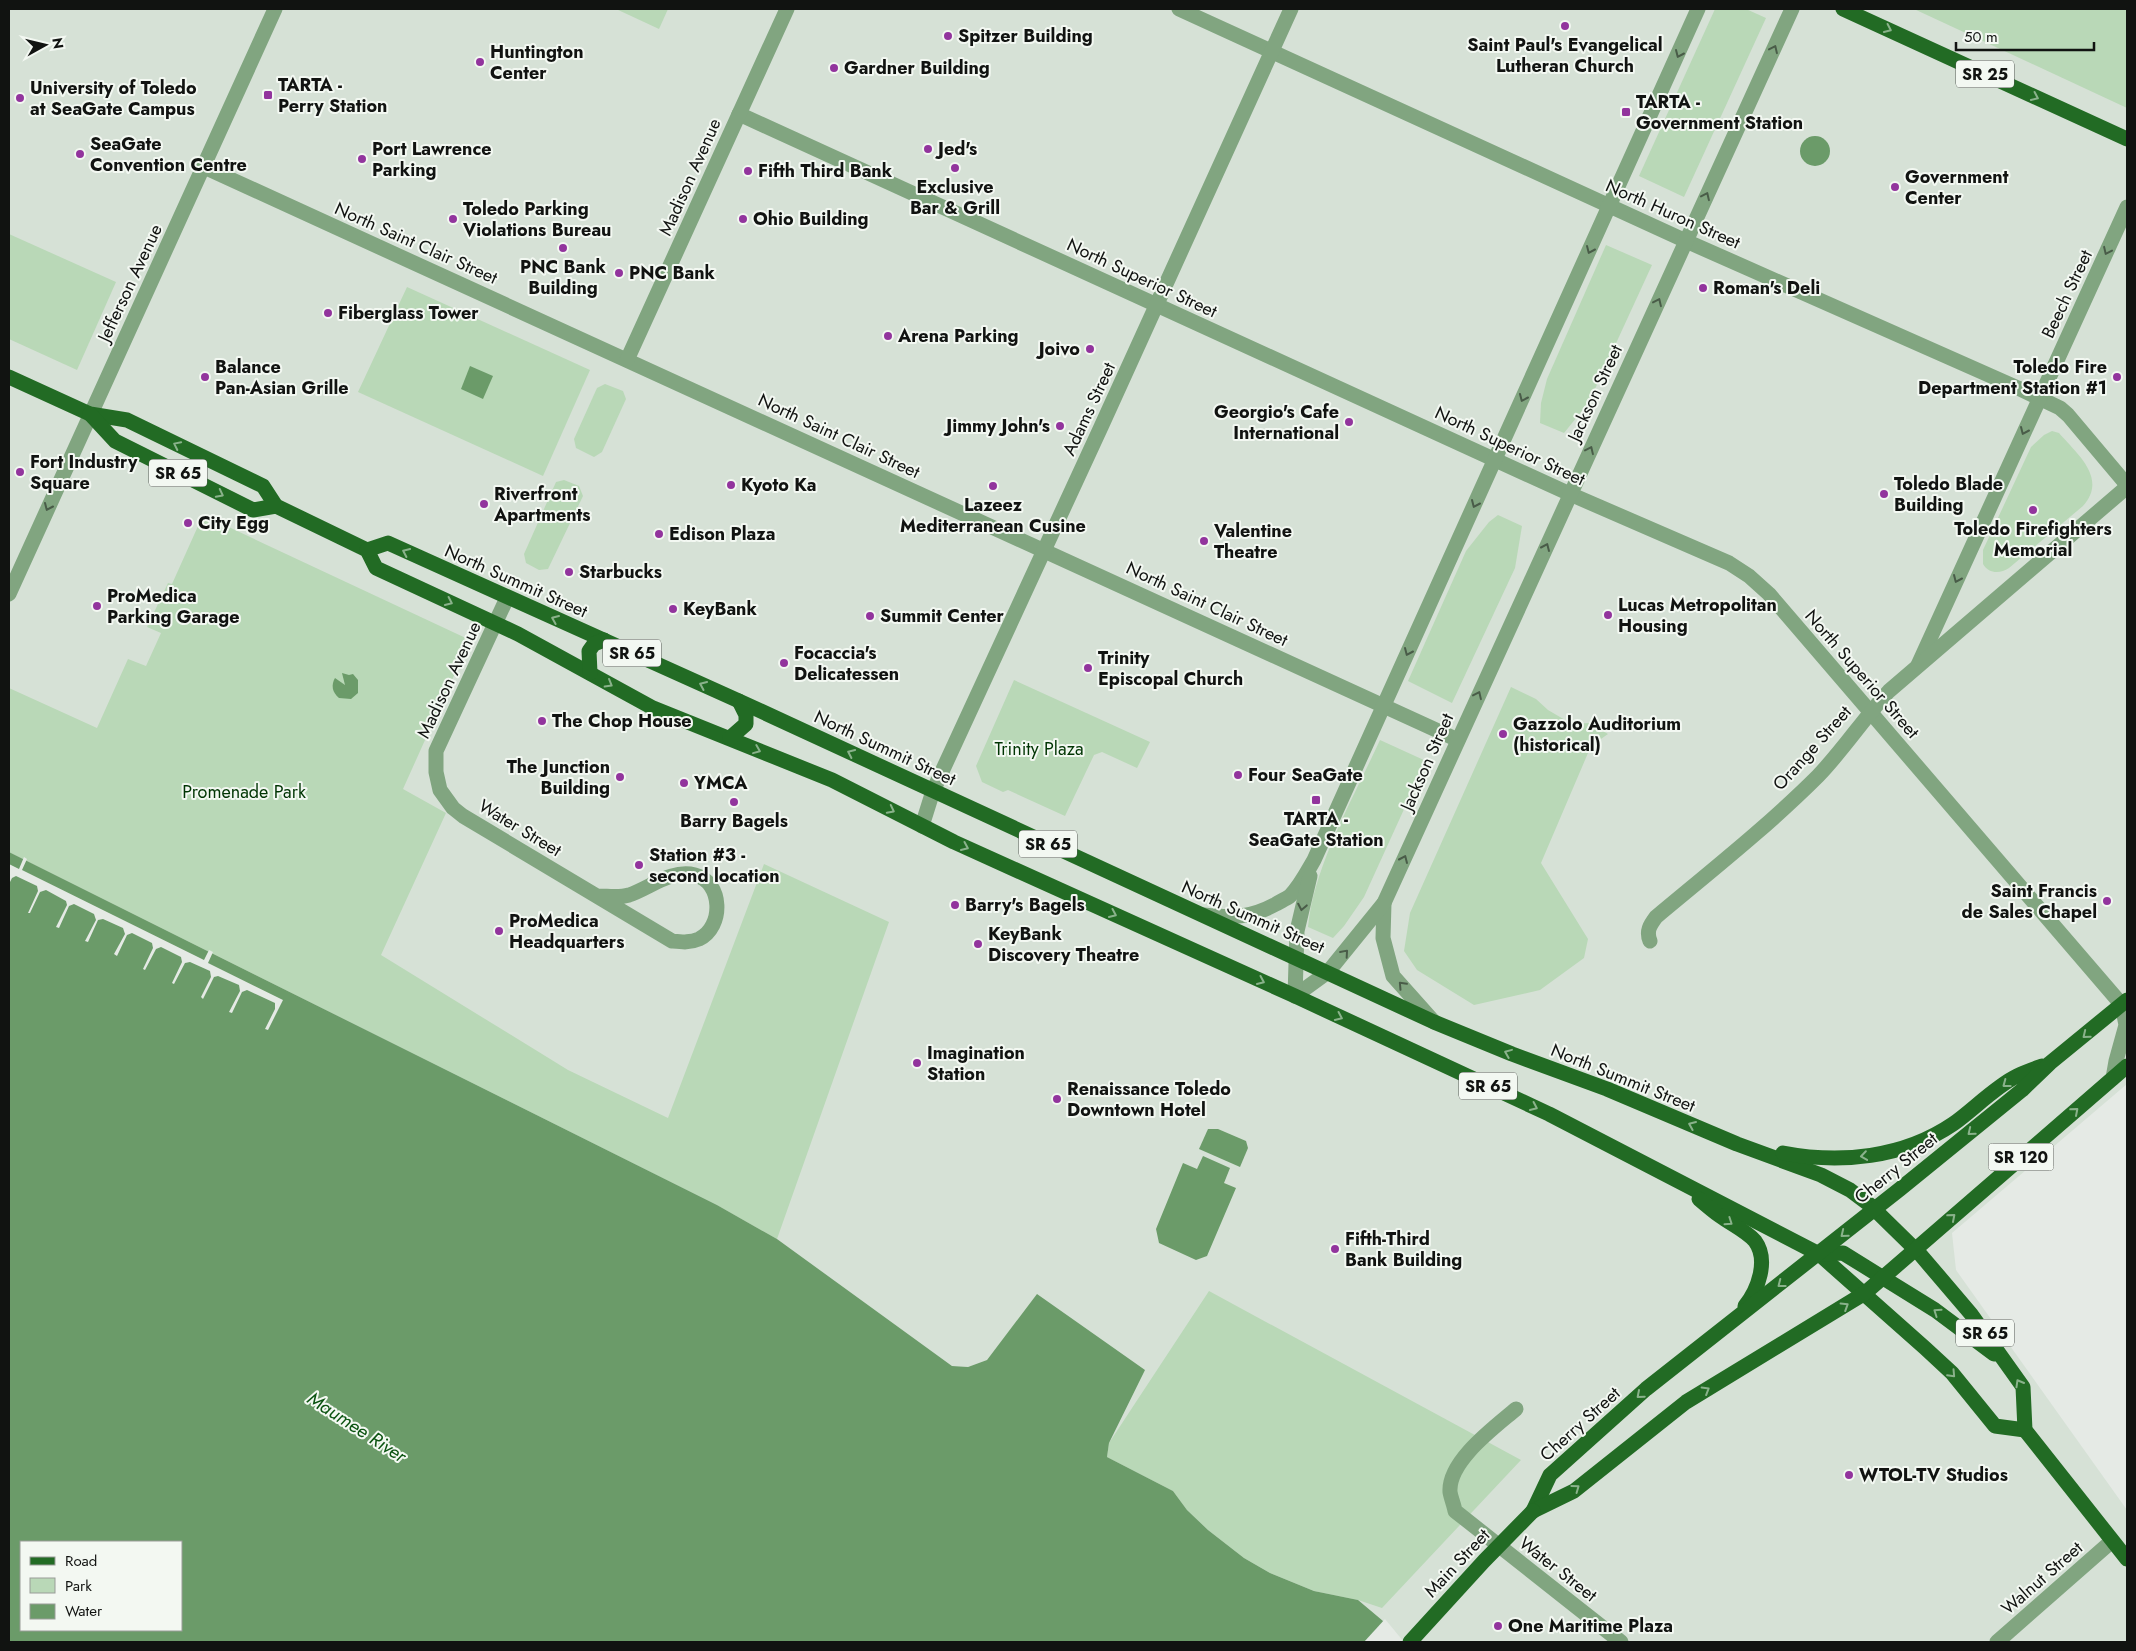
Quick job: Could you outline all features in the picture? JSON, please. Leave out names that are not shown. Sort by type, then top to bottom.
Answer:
[{"type":"main road","name":"SR 25","points":[[1843,9],[2127,139]]},
{"type":"main road","name":"SR 65","points":[[9,377],[90,414],[127,420],[263,486],[276,506],[367,550],[376,568],[495,623],[653,708],[832,780],[922,826],[1549,1114],[1678,1180],[1819,1254],[1865,1293],[1952,1373],[1995,1426],[2025,1430]]},
{"type":"main road","name":"SR 65","points":[[90,414],[115,441],[253,510],[276,506]]},
{"type":"main road","name":"North Summit Street","points":[[367,550],[388,543],[739,701],[1434,1022],[1512,1054],[1607,1089],[1737,1144],[1821,1175],[1850,1190],[1875,1209],[1915,1249],[1971,1314],[2023,1387],[2025,1430]]},
{"type":"main road","points":[[590,673],[589,651],[594,644],[604,640]]},
{"type":"main road","points":[[730,738],[746,724],[746,714],[739,701]]},
{"type":"main road","name":"Cherry Street","points":[[1533,1511],[1550,1475],[1646,1389],[1875,1209],[2022,1090],[2050,1063],[2125,1004]]},
{"type":"main road","points":[[1737,1144],[1806,1157],[1832,1159],[1894,1150],[1912,1145],[1952,1125],[2016,1077],[2050,1063]]},
{"type":"main road","name":"SR 120","points":[[1865,1293],[2127,1066]]},
{"type":"main road","points":[[1678,1180],[1719,1215],[1755,1242],[1758,1249],[1761,1267],[1757,1286],[1748,1303],[1733,1321]]},
{"type":"main road","points":[[1819,1254],[1843,1253],[1884,1276],[1935,1310],[2004,1361]]},
{"type":"main road","points":[[1533,1511],[1574,1490],[1686,1402],[1865,1293]]},
{"type":"main road","points":[[2025,1430],[2127,1559]]},
{"type":"main road","name":"Main Street","points":[[1410,1642],[1484,1560],[1533,1511]]},
{"type":"street","name":"Jefferson Avenue","points":[[9,594],[14,569],[90,414],[275,9]]},
{"type":"street","name":"Madison Avenue","points":[[628,360],[787,9]]},
{"type":"street","name":"North Huron Street","points":[[1179,9],[1686,241],[2060,408],[2068,415],[2127,486]]},
{"type":"street","name":"Adams Street","points":[[922,826],[933,790],[1157,305],[1291,9]]},
{"type":"street","points":[[1202,914],[1234,918],[1246,916],[1270,907],[1289,897],[1314,860],[1698,9]]},
{"type":"street","name":"Jackson Street","points":[[1295,996],[1328,972],[1384,903],[1792,9]]},
{"type":"street","name":"North Superior Street","points":[[739,114],[1495,460],[1729,563],[1749,576],[1769,594],[2125,1004]]},
{"type":"street","name":"North Saint Clair Street","points":[[204,167],[1458,740]]},
{"type":"street","name":"Beech Street","points":[[1916,669],[2127,207]]},
{"type":"street","name":"Orange Street","points":[[1650,941],[1649,929],[1656,916],[1808,786],[1855,734],[1870,711],[1890,691],[2127,486]]},
{"type":"street","name":"Madison Avenue","points":[[437,780],[436,751],[507,598]]},
{"type":"street","name":"Water Street","points":[[437,780],[445,798],[463,816],[672,941],[689,942],[700,938],[710,929],[716,915],[716,898],[712,885],[704,878],[693,874],[666,878],[626,896],[598,896]]},
{"type":"street","points":[[1295,996],[1299,920],[1314,860]]},
{"type":"street","name":"Jackson Street","points":[[1384,903],[1383,938],[1393,976],[1434,1022]]},
{"type":"street","points":[[2113,1078],[2126,1025],[2125,1004]]},
{"type":"street","name":"Water Street","points":[[1516,1409],[1469,1450],[1457,1468],[1450,1491],[1455,1511],[1621,1642]]},
{"type":"street","name":"Walnut Street","points":[[1997,1642],[2112,1541]]},
{"type":"shaded area","points":[[9,9],[2127,9],[2127,1084],[1952,1233],[1956,1270],[2127,1510],[2127,1642],[1402,1642],[1383,1621],[1244,1558],[1208,1530],[1187,1510],[1173,1491],[1107,1457],[1109,1443],[1037,1295],[987,1360],[968,1367],[952,1366],[777,1239],[717,1205],[9,852]]},
{"type":"green space","points":[[616,9],[668,9],[659,29]]},
{"type":"green space","points":[[1715,9],[1746,9],[1766,18],[1684,197],[1639,176]]},
{"type":"green space","points":[[1914,9],[2127,9],[2127,108]]},
{"type":"green space","points":[[9,234],[116,282],[77,370],[9,339]]},
{"type":"green space","points":[[1606,245],[1652,265],[1589,402],[1564,433],[1540,423],[1541,403],[1547,379]]},
{"type":"green space","points":[[407,287],[590,370],[543,476],[358,392]]},
{"type":"green space","points":[[605,384],[623,391],[626,399],[602,452],[594,457],[576,448],[574,439],[597,388]]},
{"type":"green space","points":[[2052,431],[2059,433],[2087,467],[2091,476],[2090,496],[2083,506],[2009,568],[1998,572],[1988,570],[1983,564],[1983,550],[2031,447],[2044,435]]},
{"type":"green space","points":[[564,480],[579,486],[583,496],[548,569],[539,570],[526,563],[524,554],[556,482]]},
{"type":"green space","name":"Promenade Park","points":[[203,515],[470,640],[403,789],[446,813],[381,955],[568,1070],[668,1118],[764,864],[889,922],[777,1239],[717,1205],[9,852],[9,688],[97,728],[128,659],[146,666],[161,633],[147,627],[168,583],[172,584]]},
{"type":"green space","points":[[1498,515],[1522,526],[1515,568],[1452,703],[1408,681],[1466,551],[1489,522]]},
{"type":"green space","name":"Trinity Plaza","points":[[1014,680],[1150,742],[1137,768],[1102,752],[1094,755],[1065,816],[1008,790],[1003,792],[982,782],[976,766]]},
{"type":"green space","points":[[1511,687],[1536,699],[1548,710],[1572,724],[1589,723],[1608,734],[1591,746],[1541,863],[1588,939],[1584,958],[1540,990],[1474,1005],[1417,970],[1404,951],[1410,913]]},
{"type":"green space","points":[[1380,740],[1426,761],[1364,897],[1344,926],[1333,938],[1308,927],[1312,904],[1318,880],[1336,832]]},
{"type":"green space","points":[[1209,1291],[1521,1460],[1382,1608],[1358,1600],[1314,1591],[1270,1573],[1244,1558],[1208,1530],[1187,1510],[1173,1491],[1107,1457],[1109,1443]]},
{"type":"water","points":[[1815,136],[1826,140],[1830,151],[1826,162],[1815,166],[1804,162],[1800,151],[1804,140]]},
{"type":"water","points":[[470,366],[493,376],[483,399],[461,389]]},
{"type":"water","points":[[342,673],[353,674],[358,680],[358,693],[351,699],[339,698],[334,691],[333,683],[335,678],[345,685]]},
{"type":"water","name":"Maumee River","points":[[9,852],[717,1205],[777,1239],[952,1366],[968,1367],[987,1360],[1037,1294],[1145,1370],[1109,1443],[1107,1457],[1173,1491],[1187,1510],[1208,1530],[1244,1558],[1270,1573],[1314,1591],[1358,1600],[1383,1621],[1402,1642],[9,1642]]},
{"type":"water","points":[[1208,1129],[1218,1129],[1246,1141],[1248,1148],[1240,1167],[1199,1149]]},
{"type":"water","points":[[1203,1156],[1230,1168],[1224,1183],[1236,1188],[1207,1256],[1196,1260],[1159,1243],[1156,1229],[1183,1163],[1197,1169]]},
{"type":"pier","points":[[24,857],[27,859],[22,870],[204,960],[209,950],[213,952],[208,963],[283,1000],[268,1030],[265,1029],[275,1009],[275,1003],[247,990],[242,992],[232,1013],[229,1012],[240,991],[239,985],[218,976],[214,977],[203,999],[201,997],[211,977],[210,971],[190,962],[185,963],[174,984],[172,983],[182,962],[181,957],[161,947],[156,949],[145,970],[143,969],[153,948],[152,943],[132,933],[127,935],[117,956],[114,954],[125,934],[123,928],[103,919],[98,920],[88,942],[85,941],[96,920],[94,914],[74,904],[69,906],[59,928],[56,927],[67,905],[66,901],[46,890],[40,892],[30,913],[28,913],[38,891],[37,886],[16,876],[12,878],[9,884],[9,864],[19,869]]},
{"type":"pier","points":[[1385,1619],[1404,1642],[1364,1642]]},
{"type":"place","name":"Saint Paul's Evangelical Lutheran Church","points":[[1565,26]]},
{"type":"place","name":"Spitzer Building","points":[[948,36]]},
{"type":"place","name":"Huntington Center","points":[[480,62]]},
{"type":"place","name":"Gardner Building","points":[[834,68]]},
{"type":"place","name":"TARTA - Perry Station","points":[[268,95]]},
{"type":"place","name":"University of Toledo at SeaGate Campus","points":[[20,98]]},
{"type":"place","name":"TARTA - Government Station","points":[[1626,112]]},
{"type":"place","name":"Jed's","points":[[928,149]]},
{"type":"place","name":"SeaGate Convention Centre","points":[[80,154]]},
{"type":"place","name":"Port Lawrence Parking","points":[[362,159]]},
{"type":"place","name":"Exclusive Bar & Grill","points":[[955,168]]},
{"type":"place","name":"Fifth Third Bank","points":[[748,171]]},
{"type":"place","name":"Government Center","points":[[1895,187]]},
{"type":"place","name":"Toledo Parking Violations Bureau","points":[[453,219]]},
{"type":"place","name":"Ohio Building","points":[[743,219]]},
{"type":"place","name":"PNC Bank Building","points":[[563,248]]},
{"type":"place","name":"PNC Bank","points":[[619,273]]},
{"type":"place","name":"Roman's Deli","points":[[1703,288]]},
{"type":"place","name":"Fiberglass Tower","points":[[328,313]]},
{"type":"place","name":"Arena Parking","points":[[888,336]]},
{"type":"place","name":"Joivo","points":[[1090,349]]},
{"type":"place","name":"Balance Pan-Asian Grille","points":[[205,377]]},
{"type":"place","name":"Toledo Fire Department Station #1","points":[[2117,377]]},
{"type":"place","name":"Georgio's Cafe International","points":[[1349,422]]},
{"type":"place","name":"Jimmy John's","points":[[1060,426]]},
{"type":"place","name":"Fort Industry Square","points":[[20,472]]},
{"type":"place","name":"Kyoto Ka","points":[[731,485]]},
{"type":"place","name":"Lazeez Mediterranean Cusine","points":[[993,486]]},
{"type":"place","name":"Toledo Blade Building","points":[[1884,494]]},
{"type":"place","name":"Riverfront Apartments","points":[[484,504]]},
{"type":"place","name":"Toledo Firefighters Memorial","points":[[2033,510]]},
{"type":"place","name":"City Egg","points":[[188,523]]},
{"type":"place","name":"Edison Plaza","points":[[659,534]]},
{"type":"place","name":"Valentine Theatre","points":[[1204,541]]},
{"type":"place","name":"Starbucks","points":[[569,572]]},
{"type":"place","name":"ProMedica Parking Garage","points":[[97,606]]},
{"type":"place","name":"KeyBank","points":[[673,609]]},
{"type":"place","name":"Lucas Metropolitan Housing","points":[[1608,615]]},
{"type":"place","name":"Summit Center","points":[[870,616]]},
{"type":"place","name":"Focaccia's Delicatessen","points":[[784,663]]},
{"type":"place","name":"Trinity Episcopal Church","points":[[1088,668]]},
{"type":"place","name":"The Chop House","points":[[542,721]]},
{"type":"place","name":"Gazzolo Auditorium (historical)","points":[[1503,734]]},
{"type":"place","name":"Four SeaGate","points":[[1238,775]]},
{"type":"place","name":"The Junction Building","points":[[620,777]]},
{"type":"place","name":"YMCA","points":[[684,783]]},
{"type":"place","name":"TARTA - SeaGate Station","points":[[1316,800]]},
{"type":"place","name":"Barry Bagels","points":[[734,802]]},
{"type":"place","name":"Station #3 - second location","points":[[639,865]]},
{"type":"place","name":"Saint Francis de Sales Chapel","points":[[2107,901]]},
{"type":"place","name":"Barry's Bagels","points":[[955,905]]},
{"type":"place","name":"ProMedica Headquarters","points":[[499,931]]},
{"type":"place","name":"KeyBank Discovery Theatre","points":[[978,944]]},
{"type":"place","name":"Imagination Station","points":[[917,1063]]},
{"type":"place","name":"Renaissance Toledo Downtown Hotel","points":[[1057,1099]]},
{"type":"place","name":"Fifth-Third Bank Building","points":[[1335,1249]]},
{"type":"place","name":"WTOL-TV Studios","points":[[1849,1475]]},
{"type":"place","name":"One Maritime Plaza","points":[[1498,1626]]}]
